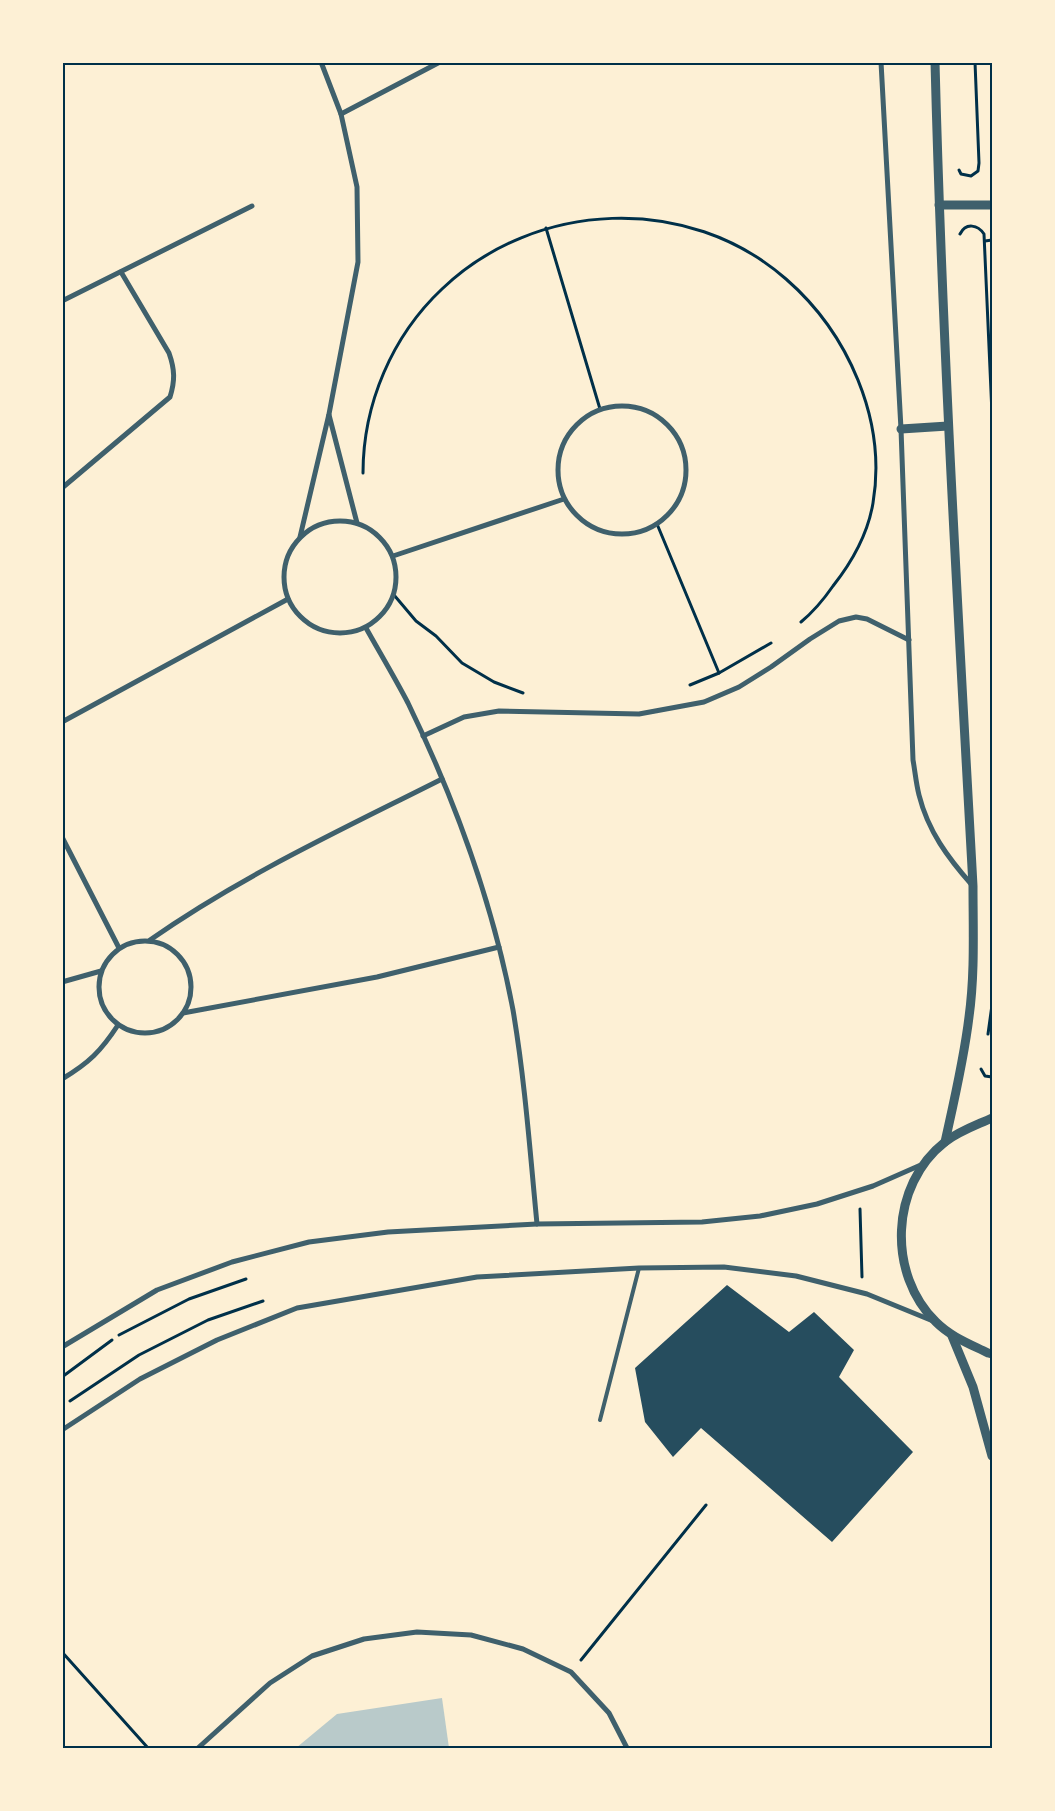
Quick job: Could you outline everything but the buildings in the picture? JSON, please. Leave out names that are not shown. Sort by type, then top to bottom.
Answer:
[{"type":"street","points":[[300,537],[329,414],[358,262],[357,187],[342,114],[321,62]]},
{"type":"street","points":[[342,114],[440,62]]},
{"type":"street","points":[[881,62],[901,429],[913,760],[919,795],[931,828],[950,859],[973,886]]},
{"type":"street","points":[[935,62],[948,426],[973,886],[974,951],[969,1016],[959,1079],[945,1142]]},
{"type":"street","points":[[939,205],[992,205]]},
{"type":"street","points":[[62,301],[252,206]]},
{"type":"street","points":[[62,488],[170,397],[174,383],[174,368],[169,353],[121,272]]},
{"type":"street","points":[[627,405],[653,412],[673,430],[685,454],[686,481],[676,506],[657,524],[631,534],[604,532],[580,520],[564,498],[557,472],[561,445],[577,423],[600,409],[627,405]]},
{"type":"street","points":[[329,414],[358,522]]},
{"type":"street","points":[[901,429],[948,426]]},
{"type":"street","points":[[393,556],[564,498]]},
{"type":"street","points":[[337,520],[358,522],[369,528],[383,540],[393,556],[397,568],[397,582],[394,595],[384,613],[366,628],[345,633],[322,630],[302,618],[288,600],[284,583],[284,566],[290,550],[300,537],[317,525],[337,520]]},
{"type":"street","points":[[62,722],[288,600]]},
{"type":"street","points":[[423,736],[464,717],[499,711],[639,714],[704,702],[739,687],[838,621],[856,617],[867,619],[909,640]]},
{"type":"street","points":[[366,628],[407,702],[442,779],[474,862],[499,947],[522,1069],[537,1224]]},
{"type":"street","points":[[150,940],[189,913],[245,879],[442,779]]},
{"type":"street","points":[[62,837],[119,948]]},
{"type":"street","points":[[150,940],[165,945],[178,954],[187,967],[191,982],[190,998],[183,1013],[173,1024],[161,1030],[146,1033],[132,1031],[118,1025],[107,1015],[100,1001],[98,986],[101,970],[108,957],[119,948],[134,941],[150,940]]},
{"type":"street","points":[[183,1013],[377,977],[499,947]]},
{"type":"street","points":[[62,982],[101,970]]},
{"type":"street","points":[[62,1079],[92,1059],[104,1046],[118,1025]]},
{"type":"street","points":[[992,1118],[945,1142],[925,1162],[908,1193],[900,1226],[902,1261],[914,1294],[935,1322],[952,1336],[992,1354]]},
{"type":"street","points":[[62,1348],[157,1290],[232,1262],[309,1242],[388,1232],[537,1224],[702,1222],[760,1216],[817,1204],[873,1186],[925,1162]]},
{"type":"street","points":[[62,1430],[140,1379],[217,1340],[297,1308],[477,1277],[639,1268],[724,1267],[796,1276],[867,1294],[935,1322]]},
{"type":"street","points":[[952,1336],[973,1387],[992,1456]]},
{"type":"street","points":[[198,1748],[270,1683],[312,1656],[364,1639],[417,1632],[471,1635],[523,1649],[571,1672],[609,1713],[627,1748]]},
{"type":"lane","points":[[600,1420],[639,1268]]},
{"type":"path","points":[[957,167],[961,174],[971,176],[978,171],[980,162],[975,62]]},
{"type":"path","points":[[363,476],[363,458],[368,424],[376,390],[390,358],[408,328],[429,301],[454,277],[483,257],[513,240],[546,228],[582,220],[627,218],[654,220],[690,227],[725,239],[757,257],[786,278],[812,304],[834,333],[852,365],[871,425],[876,470],[873,504],[863,535],[851,563],[809,615],[796,626]]},
{"type":"path","points":[[959,236],[962,230],[968,226],[981,229],[984,234],[992,414]]},
{"type":"path","points":[[546,228],[600,409]]},
{"type":"path","points":[[985,241],[992,240]]},
{"type":"path","points":[[657,524],[719,673]]},
{"type":"path","points":[[394,595],[416,621],[436,636],[462,663],[494,682],[524,694]]},
{"type":"path","points":[[683,689],[719,673],[775,641]]},
{"type":"path","points":[[988,1035],[992,1005]]},
{"type":"path","points":[[981,1067],[985,1076],[992,1077]]},
{"type":"path","points":[[571,1672],[706,1505]]},
{"type":"path","points":[[62,1652],[148,1748]]},
{"type":"shaded area","points":[[442,1698],[449,1748],[296,1748],[337,1714]]}]
